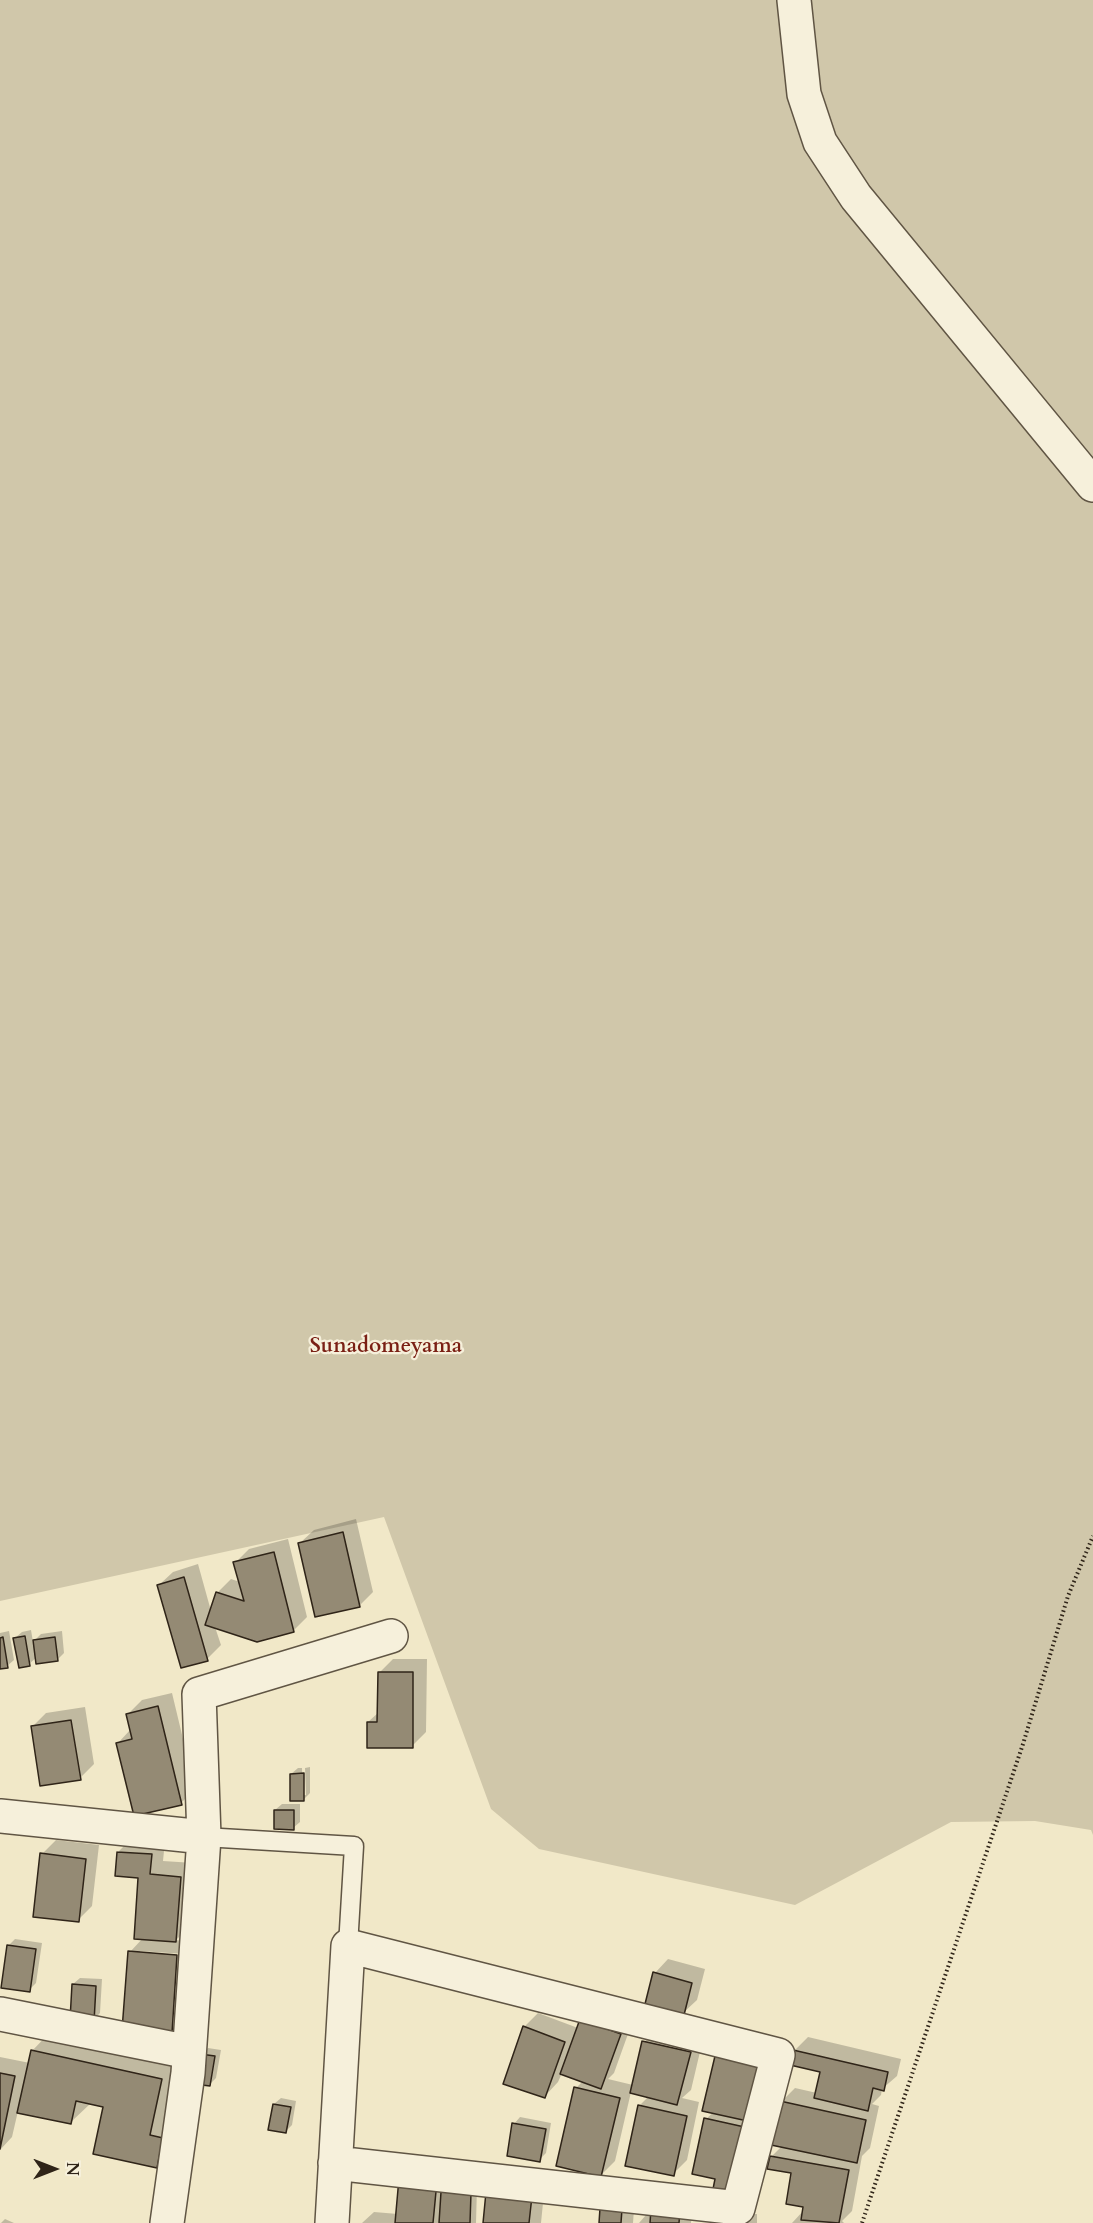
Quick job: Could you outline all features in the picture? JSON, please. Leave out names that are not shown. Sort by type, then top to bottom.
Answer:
[{"type":"street","points":[[794,0],[804,94],[820,142],[855,197],[1093,485]]},
{"type":"street","points":[[167,2223],[188,2073],[204,1837],[198,1694],[391,1635]]},
{"type":"street","points":[[0,1816],[204,1837]]},
{"type":"street","points":[[332,2223],[335,2163],[348,1946],[778,2055],[738,2208],[335,2163]]},
{"type":"street","points":[[0,2014],[189,2052]]},
{"type":"lane","points":[[204,1837],[354,1846],[348,1946]]},
{"type":"path","points":[[862,2223],[1023,1744],[1068,1596],[1093,1536]]},
{"type":"shaded area","points":[[0,0],[1093,0],[1093,1835],[1091,1830],[1035,1821],[951,1822],[795,1905],[539,1849],[491,1809],[384,1517],[0,1601]]},
{"type":"building","points":[[343,1532],[360,1607],[315,1617],[298,1543]]},
{"type":"building","points":[[274,1552],[294,1632],[257,1642],[205,1625],[216,1592],[244,1601],[233,1562]]},
{"type":"building","points":[[184,1577],[208,1661],[181,1668],[157,1585]]},
{"type":"building","points":[[25,1636],[30,1666],[19,1668],[13,1638]]},
{"type":"building","points":[[3,1637],[8,1668],[0,1669],[0,1638]]},
{"type":"building","points":[[55,1637],[58,1661],[36,1664],[33,1640]]},
{"type":"building","points":[[378,1672],[413,1672],[413,1748],[367,1748],[367,1722],[377,1722]]},
{"type":"building","points":[[158,1706],[182,1805],[134,1816],[116,1743],[132,1739],[126,1714]]},
{"type":"building","points":[[71,1720],[81,1780],[40,1786],[31,1726]]},
{"type":"building","points":[[304,1773],[304,1801],[290,1801],[290,1774]]},
{"type":"building","points":[[274,1810],[294,1810],[294,1830],[274,1829]]},
{"type":"building","points":[[117,1852],[152,1854],[150,1874],[181,1877],[176,1942],[134,1939],[138,1878],[115,1876]]},
{"type":"building","points":[[40,1853],[86,1859],[79,1922],[33,1917]]},
{"type":"building","points":[[7,1945],[36,1949],[30,1992],[1,1988]]},
{"type":"building","points":[[128,1951],[177,1955],[172,2033],[122,2030]]},
{"type":"building","points":[[653,1972],[692,1983],[684,2015],[645,2004]]},
{"type":"building","points":[[72,1984],[96,1986],[94,2022],[70,2020]]},
{"type":"building","points":[[580,2019],[621,2034],[601,2089],[560,2074]]},
{"type":"building","points":[[523,2026],[565,2042],[545,2098],[503,2084]]},
{"type":"building","points":[[642,2041],[691,2052],[677,2105],[630,2093]]},
{"type":"building","points":[[31,2050],[162,2079],[150,2135],[163,2138],[157,2168],[93,2154],[103,2107],[76,2101],[71,2124],[17,2113]]},
{"type":"building","points":[[793,2050],[888,2072],[884,2091],[873,2088],[868,2111],[814,2098],[820,2072],[790,2065]]},
{"type":"building","points":[[200,2054],[215,2056],[210,2086],[194,2084]]},
{"type":"building","points":[[715,2056],[765,2067],[752,2122],[702,2111]]},
{"type":"building","points":[[0,2073],[15,2076],[0,2149]]},
{"type":"building","points":[[574,2087],[620,2098],[601,2177],[556,2166]]},
{"type":"building","points":[[780,2101],[866,2120],[857,2163],[771,2145]]},
{"type":"building","points":[[273,2104],[291,2107],[286,2133],[268,2130]]},
{"type":"building","points":[[638,2105],[687,2116],[674,2176],[625,2166]]},
{"type":"building","points":[[704,2118],[749,2128],[734,2199],[712,2194],[715,2179],[692,2174]]},
{"type":"building","points":[[512,2123],[546,2129],[540,2162],[507,2156]]},
{"type":"building","points":[[770,2156],[849,2170],[839,2223],[801,2220],[803,2207],[786,2204],[791,2173],[767,2169]]},
{"type":"building","points":[[399,2178],[437,2181],[433,2223],[395,2223]]},
{"type":"building","points":[[441,2192],[471,2193],[470,2223],[439,2223]]},
{"type":"building","points":[[486,2192],[532,2196],[529,2223],[483,2223]]},
{"type":"building","points":[[600,2208],[622,2209],[621,2223],[599,2223]]},
{"type":"building","points":[[651,2209],[680,2210],[679,2223],[650,2223]]},
{"type":"district","name":"Sunadomeyama","points":[[386,1347]]}]
